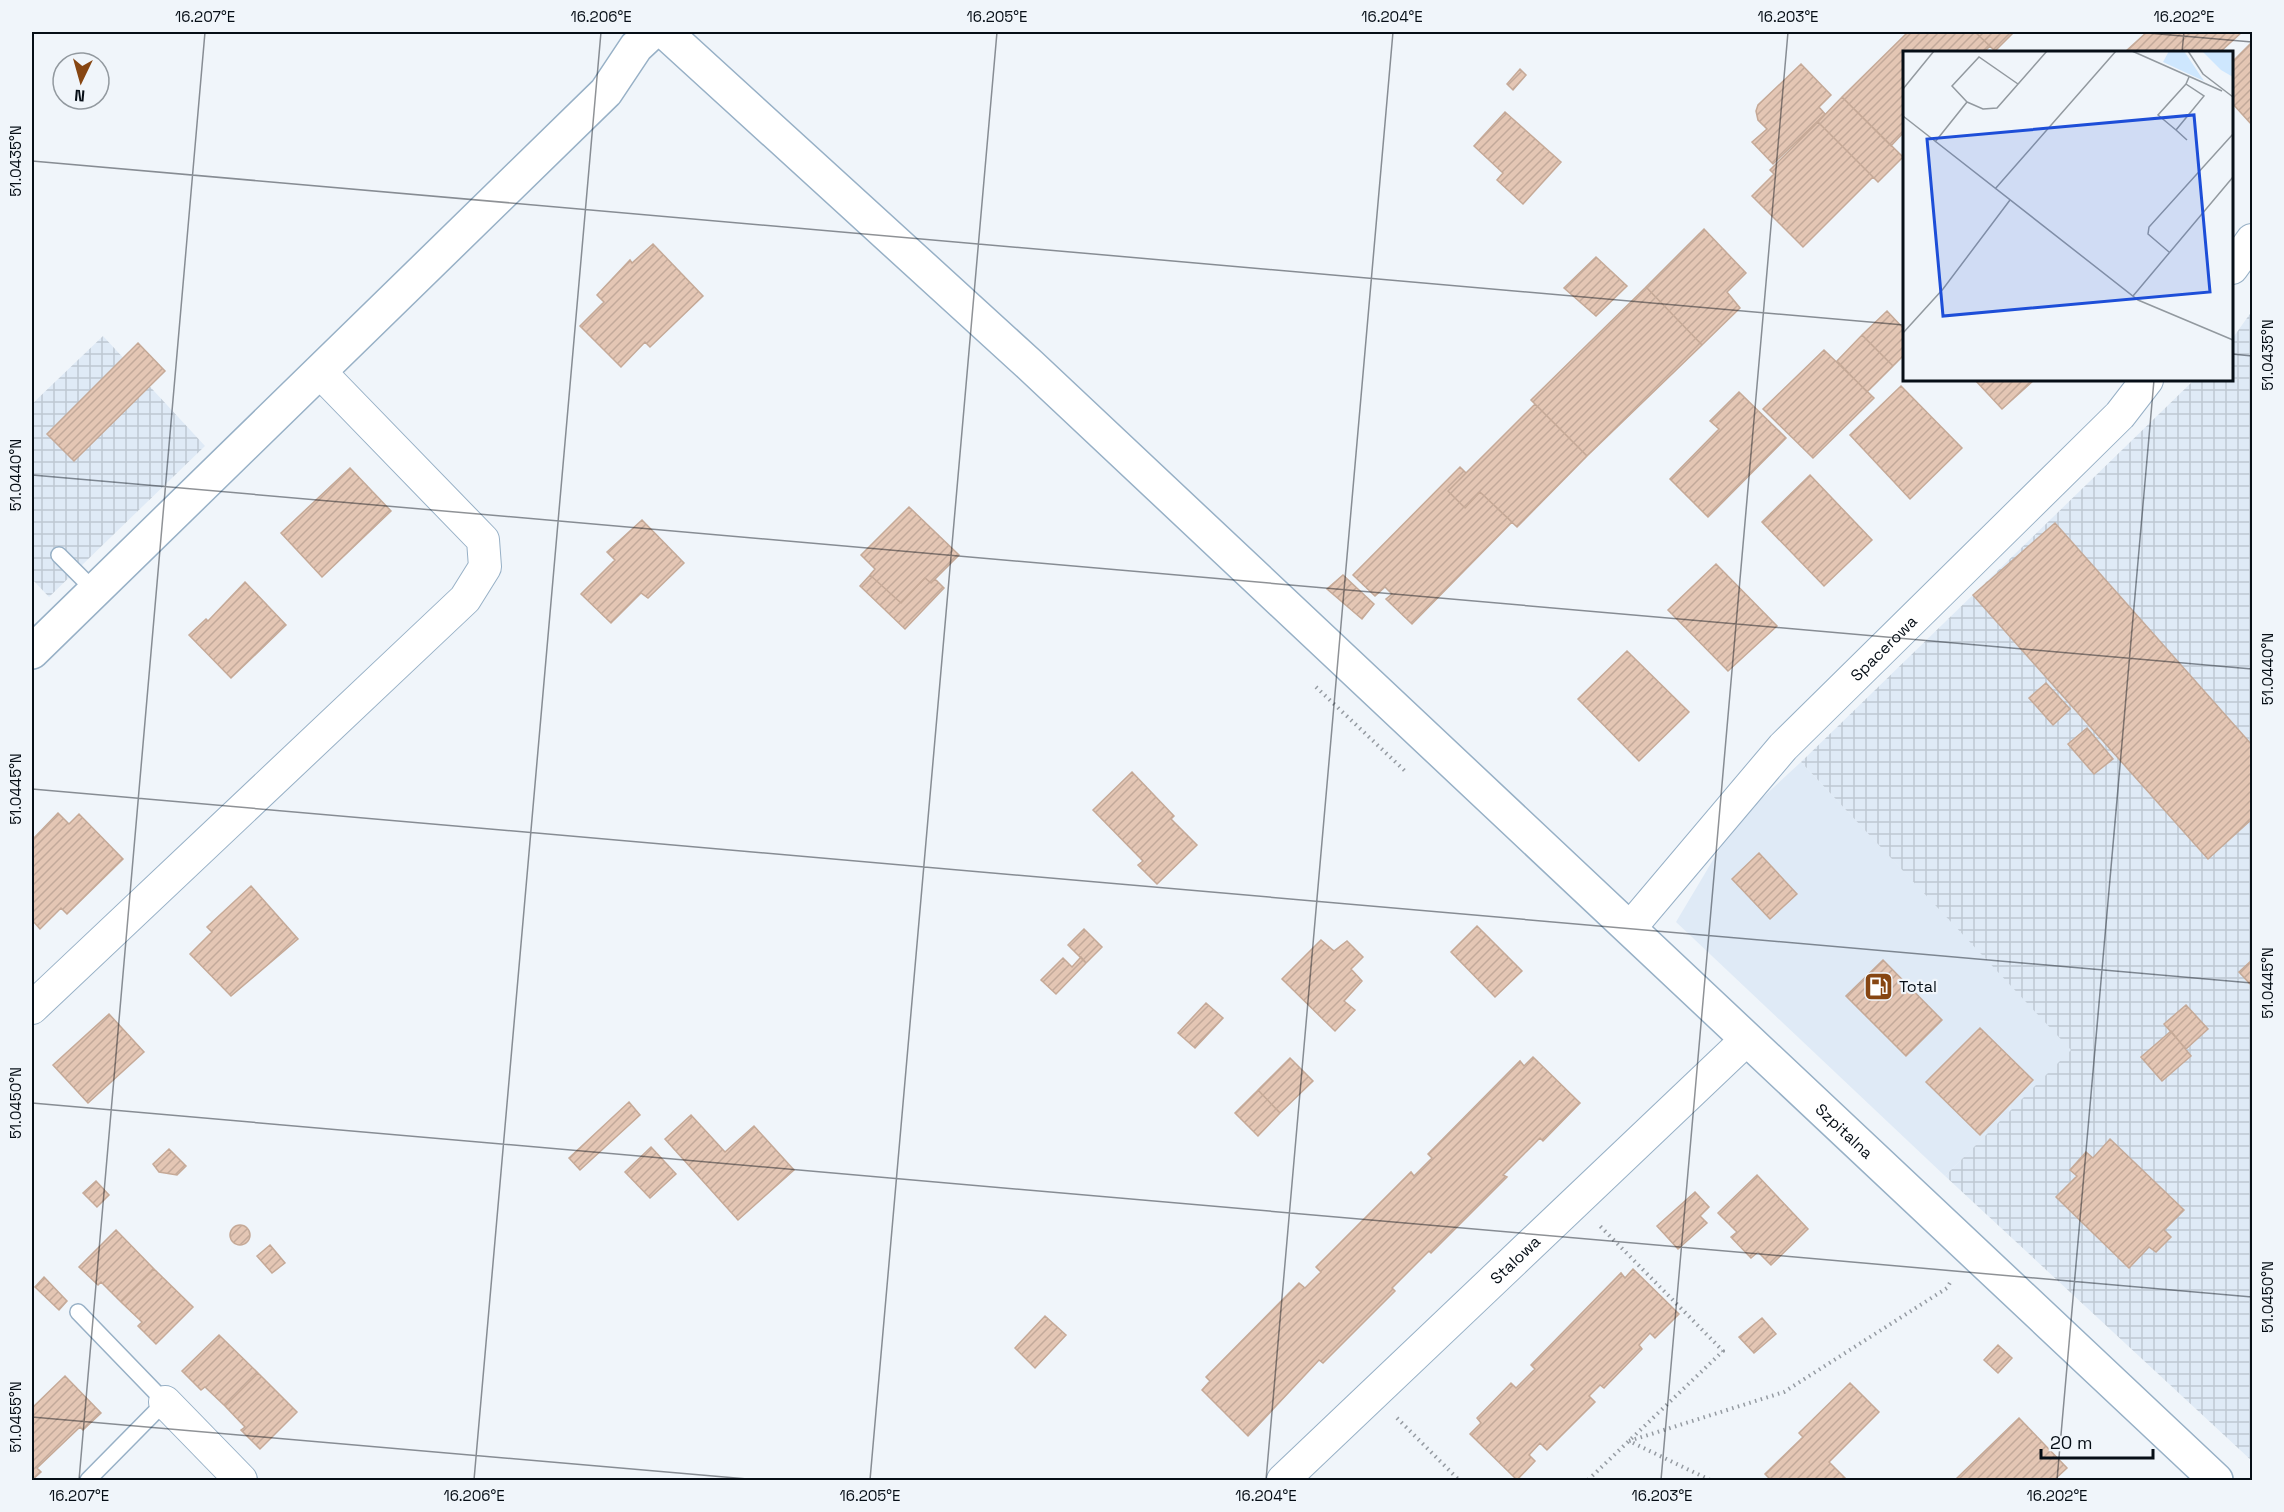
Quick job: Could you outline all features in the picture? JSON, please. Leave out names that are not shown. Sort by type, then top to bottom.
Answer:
[{"type":"street","points":[[32,652],[606,92],[636,46],[652,32]]},
{"type":"street","name":"Szpitalna","points":[[665,32],[1030,365],[2216,1480]]},
{"type":"street","points":[[2233,267],[2253,240]]},
{"type":"street","points":[[32,1008],[465,599],[485,567],[483,540],[320,372]]},
{"type":"street","name":"Spacerowa","points":[[1630,928],[1784,747],[2120,415],[2146,381]]},
{"type":"street","name":"Stalowa","points":[[1283,1480],[1746,1040]]},
{"type":"street","points":[[165,1401],[241,1480]]},
{"type":"lane","points":[[59,555],[95,591]]},
{"type":"lane","points":[[78,1312],[165,1401],[88,1480]]},
{"type":"path","points":[[1576,1200],[1723,1351],[1588,1480]]},
{"type":"path","points":[[1629,1441],[1784,1392],[1947,1288],[1970,1250]]},
{"type":"path","points":[[1373,1394],[1460,1480]]},
{"type":"path","points":[[1629,1441],[1710,1480]]},
{"type":"shaded area","points":[[2252,311],[2252,1461],[1945,1176],[2071,1050],[1801,762],[2193,381],[2233,381],[2233,338]]},
{"type":"shaded area","points":[[103,336],[205,446],[49,597],[32,579],[32,404]]},
{"type":"shaded area","name":"Total","points":[[1801,762],[2072,1050],[1945,1176],[1676,922],[1735,823]]},
{"type":"building","points":[[1908,32],[1975,32],[1990,46],[1985,51],[1903,51],[1903,133],[1891,146],[1842,97]]},
{"type":"building","points":[[1975,32],[2014,32],[1995,51]]},
{"type":"building","points":[[2147,32],[2242,32],[2221,51],[2126,51]]},
{"type":"building","points":[[2252,42],[2252,125],[2233,104],[2233,61]]},
{"type":"building","points":[[1801,64],[1831,95],[1819,107],[1825,114],[1773,164],[1752,142],[1767,129],[1758,120],[1756,111],[1758,105]]},
{"type":"building","points":[[1520,69],[1526,75],[1513,90],[1507,84]]},
{"type":"building","points":[[1842,97],[1903,157],[1878,182],[1818,122]]},
{"type":"building","points":[[1505,112],[1561,162],[1523,204],[1497,180],[1503,173],[1474,146]]},
{"type":"building","points":[[1818,122],[1873,177],[1803,247],[1752,196],[1774,174],[1770,170]]},
{"type":"building","points":[[1704,229],[1746,273],[1727,292],[1740,308],[1702,345],[1646,287]]},
{"type":"building","points":[[653,244],[703,296],[650,347],[645,342],[621,367],[580,326],[604,302],[597,295],[630,260],[632,263]]},
{"type":"building","points":[[1596,257],[1627,286],[1596,316],[1564,288]]},
{"type":"building","points":[[1646,287],[1702,345],[1587,456],[1531,400]]},
{"type":"building","points":[[1887,311],[1903,328],[1903,356],[1893,366],[1862,335]]},
{"type":"building","points":[[1862,335],[1893,366],[1867,392],[1837,361]]},
{"type":"building","points":[[138,343],[165,371],[74,461],[47,434]]},
{"type":"building","points":[[1824,350],[1874,398],[1813,458],[1763,409]]},
{"type":"building","points":[[1976,381],[2033,381],[2002,409]]},
{"type":"building","points":[[1901,386],[1962,448],[1910,499],[1850,435]]},
{"type":"building","points":[[1739,392],[1786,438],[1708,517],[1670,479],[1719,429],[1710,421]]},
{"type":"building","points":[[1535,404],[1587,456],[1517,527],[1480,492],[1465,508],[1448,491]]},
{"type":"building","points":[[1460,467],[1466,473],[1448,491],[1465,508],[1480,492],[1512,522],[1412,624],[1386,599],[1392,594],[1385,587],[1375,596],[1353,575]]},
{"type":"building","points":[[350,468],[391,511],[322,577],[281,533]]},
{"type":"building","points":[[1810,475],[1872,540],[1824,586],[1762,522]]},
{"type":"building","points":[[909,507],[959,555],[931,583],[925,578],[901,603],[870,575],[875,569],[861,555]]},
{"type":"building","points":[[642,520],[684,563],[648,598],[641,593],[611,623],[581,594],[615,560],[607,552]]},
{"type":"building","points":[[2055,523],[2252,745],[2252,819],[2208,859],[1973,595]]},
{"type":"building","points":[[1716,564],[1777,626],[1728,671],[1668,610]]},
{"type":"building","points":[[870,575],[901,603],[925,578],[931,583],[935,579],[944,588],[905,629],[860,586]]},
{"type":"building","points":[[1343,575],[1374,604],[1362,619],[1327,589]]},
{"type":"building","points":[[245,582],[286,625],[231,678],[189,635],[206,619],[208,621]]},
{"type":"building","points":[[1627,651],[1689,712],[1639,761],[1578,699]]},
{"type":"building","points":[[2046,683],[2070,709],[2053,725],[2029,698]]},
{"type":"building","points":[[2087,728],[2113,759],[2094,774],[2068,744]]},
{"type":"building","points":[[1132,772],[1174,816],[1171,819],[1197,845],[1157,884],[1138,865],[1143,861],[1093,810]]},
{"type":"building","points":[[58,813],[69,824],[79,814],[123,859],[67,914],[61,908],[40,929],[32,920],[32,840]]},
{"type":"building","points":[[1759,853],[1797,894],[1770,919],[1732,879]]},
{"type":"building","points":[[251,886],[298,939],[231,996],[190,954],[212,932],[207,927]]},
{"type":"building","points":[[1477,926],[1522,971],[1495,997],[1451,952]]},
{"type":"building","points":[[1084,929],[1102,947],[1086,963],[1068,945]]},
{"type":"building","points":[[1321,940],[1334,951],[1347,941],[1363,957],[1351,969],[1362,981],[1344,1001],[1355,1010],[1335,1031],[1282,979]]},
{"type":"building","points":[[1081,957],[1086,963],[1056,994],[1041,980],[1063,958],[1072,967]]},
{"type":"building","points":[[1883,960],[1942,1020],[1906,1056],[1846,996]]},
{"type":"building","points":[[2252,960],[2252,986],[2239,972]]},
{"type":"building","points":[[1206,1003],[1223,1018],[1195,1048],[1178,1033]]},
{"type":"building","points":[[2186,1005],[2208,1029],[2186,1049],[2164,1024]]},
{"type":"building","points":[[109,1014],[144,1052],[88,1103],[53,1065]]},
{"type":"building","points":[[1980,1028],[2033,1080],[1980,1135],[1926,1082]]},
{"type":"building","points":[[2171,1031],[2191,1056],[2162,1081],[2141,1057]]},
{"type":"building","points":[[1533,1057],[1580,1103],[1543,1141],[1540,1138],[1503,1175],[1507,1177],[1431,1253],[1429,1251],[1392,1288],[1395,1291],[1323,1363],[1319,1360],[1248,1436],[1202,1390],[1210,1381],[1206,1377],[1299,1283],[1305,1288],[1321,1272],[1316,1267],[1411,1172],[1414,1176],[1432,1158],[1428,1154],[1520,1061],[1524,1066]]},
{"type":"building","points":[[1290,1058],[1313,1081],[1280,1113],[1258,1090]]},
{"type":"building","points":[[1258,1090],[1280,1113],[1258,1136],[1235,1113]]},
{"type":"building","points":[[629,1102],[640,1115],[580,1170],[569,1158]]},
{"type":"building","points":[[691,1115],[725,1152],[754,1126],[794,1170],[738,1220],[665,1139]]},
{"type":"building","points":[[2110,1139],[2184,1210],[2164,1230],[2171,1237],[2156,1252],[2149,1247],[2129,1268],[2056,1197],[2077,1176],[2070,1170],[2086,1152],[2093,1158]]},
{"type":"building","points":[[651,1147],[676,1174],[650,1198],[625,1172]]},
{"type":"building","points":[[169,1149],[186,1166],[177,1175],[159,1172],[153,1164]]},
{"type":"building","points":[[1757,1175],[1808,1229],[1771,1265],[1758,1252],[1751,1258],[1731,1237],[1737,1232],[1718,1213]]},
{"type":"building","points":[[96,1181],[109,1195],[97,1207],[83,1193]]},
{"type":"building","points":[[1695,1192],[1709,1207],[1700,1216],[1707,1223],[1678,1249],[1657,1226]]},
{"type":"building","points":[[240,1225],[247,1228],[250,1235],[247,1242],[240,1245],[233,1242],[230,1235],[233,1228]]},
{"type":"building","points":[[116,1230],[154,1269],[121,1302],[101,1282],[98,1285],[79,1267]]},
{"type":"building","points":[[270,1245],[285,1263],[272,1273],[257,1256]]},
{"type":"building","points":[[154,1269],[193,1307],[156,1344],[138,1326],[142,1322],[121,1302]]},
{"type":"building","points":[[1633,1269],[1679,1314],[1655,1338],[1650,1333],[1639,1345],[1642,1349],[1604,1388],[1600,1385],[1589,1396],[1595,1402],[1547,1450],[1540,1443],[1529,1455],[1535,1461],[1517,1480],[1470,1434],[1481,1423],[1477,1418],[1511,1383],[1516,1388],[1535,1369],[1531,1365],[1621,1273],[1625,1278]]},
{"type":"building","points":[[44,1277],[67,1301],[59,1310],[35,1287]]},
{"type":"building","points":[[1045,1316],[1066,1335],[1035,1368],[1015,1348]]},
{"type":"building","points":[[1762,1318],[1776,1334],[1754,1353],[1739,1337]]},
{"type":"building","points":[[219,1335],[258,1373],[225,1406],[205,1387],[201,1390],[182,1371]]},
{"type":"building","points":[[1998,1345],[2012,1358],[1998,1373],[1984,1360]]},
{"type":"building","points":[[258,1373],[297,1412],[260,1449],[241,1430],[245,1427],[225,1406]]},
{"type":"building","points":[[65,1376],[101,1413],[83,1430],[80,1427],[37,1468],[41,1472],[32,1480],[32,1408]]},
{"type":"building","points":[[1850,1383],[1879,1412],[1829,1462],[1847,1480],[1771,1480],[1765,1474],[1803,1437],[1799,1433]]},
{"type":"building","points":[[2019,1418],[2067,1468],[2054,1480],[1955,1480]]},
{"type":"place","name":"Total","points":[[1878,986]]}]
